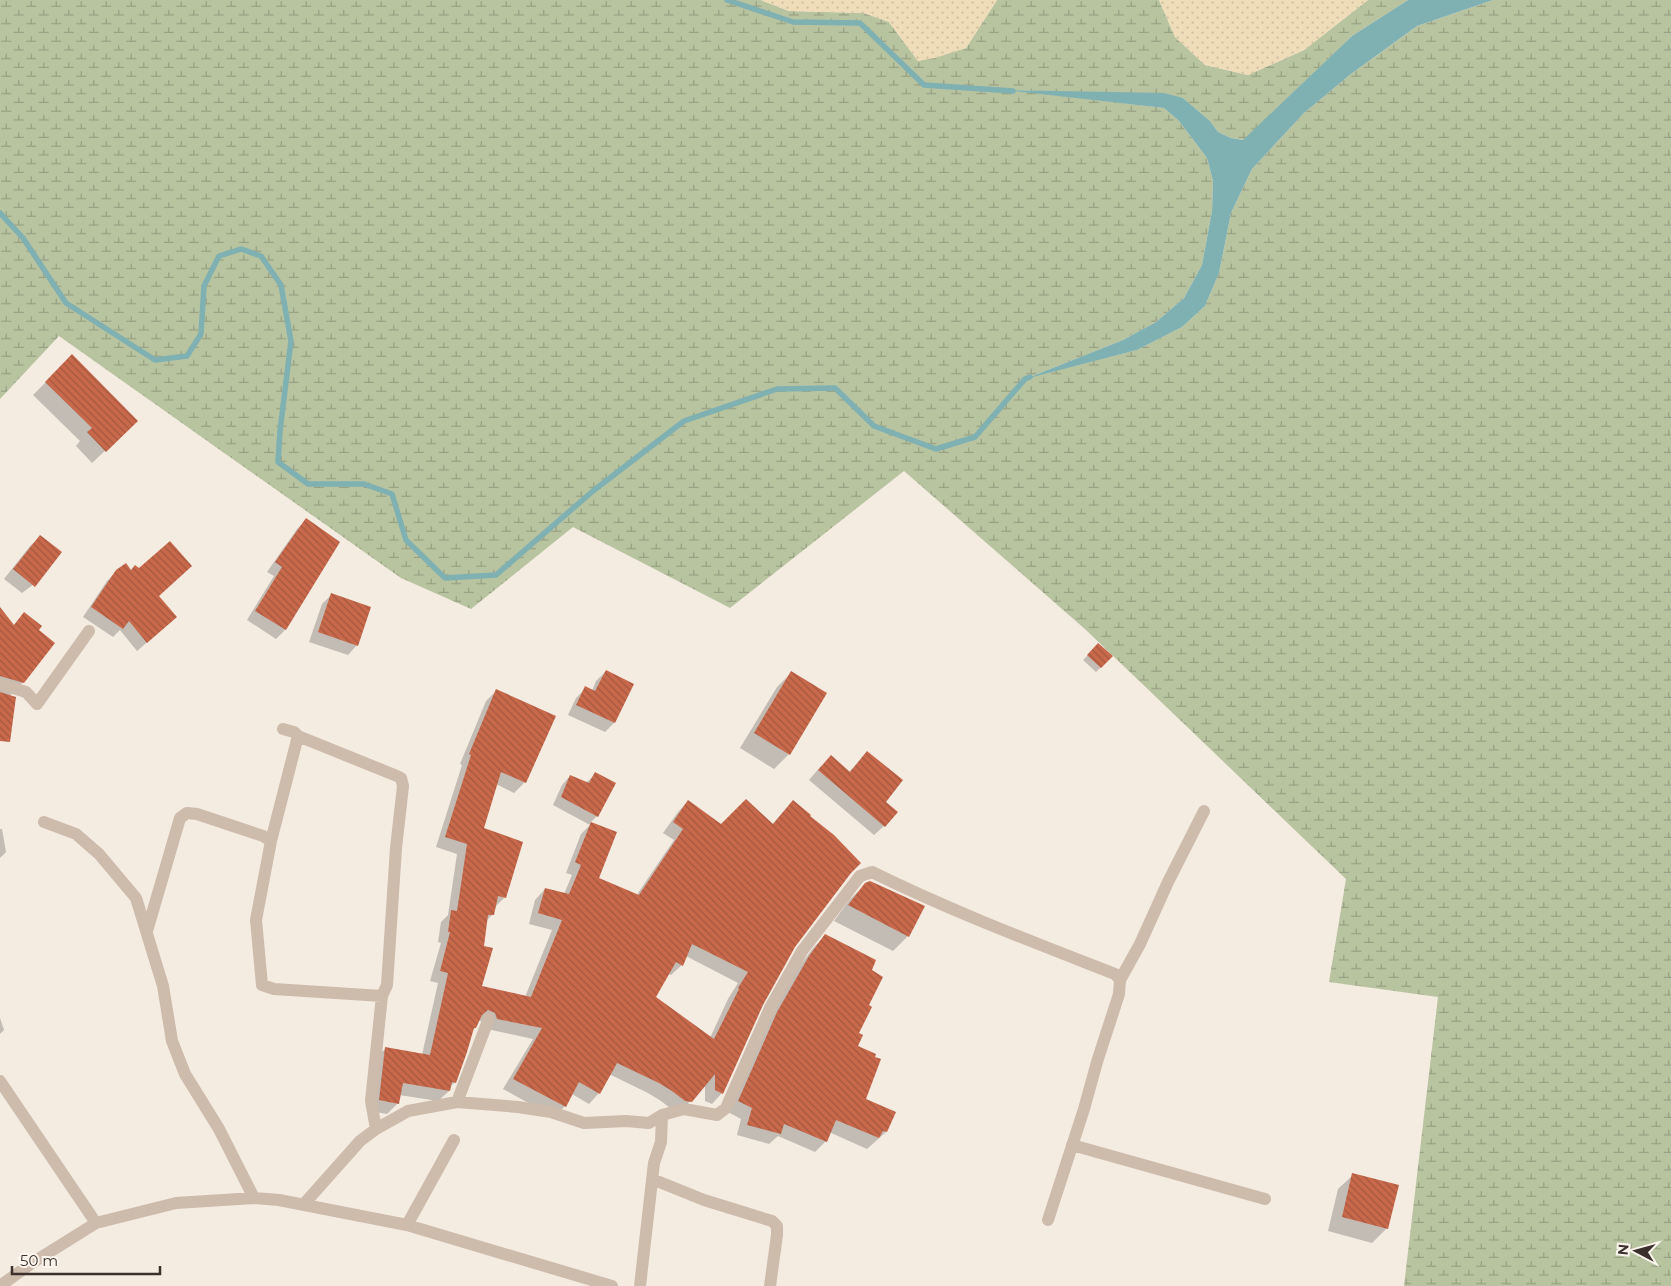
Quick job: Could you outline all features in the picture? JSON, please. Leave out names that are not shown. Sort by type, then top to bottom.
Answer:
[{"type":"street","points":[[0,684],[26,692],[38,704],[89,631]]},
{"type":"street","points":[[283,729],[400,778],[403,786],[396,848],[387,985],[382,996],[371,1101],[376,1129]]},
{"type":"street","points":[[298,736],[271,841],[256,920],[262,985],[274,989],[382,996]]},
{"type":"street","points":[[1048,1220],[1119,994],[1120,980],[1140,944],[1168,882],[1204,811]]},
{"type":"street","points":[[147,931],[180,818],[187,813],[197,814],[263,836],[271,841]]},
{"type":"street","points":[[44,822],[76,834],[99,854],[136,898],[162,986],[172,1041],[186,1074],[219,1129],[254,1198]]},
{"type":"street","points":[[304,1204],[360,1141],[376,1129],[408,1111],[457,1102],[551,1112],[584,1123],[626,1121],[649,1123],[662,1115],[684,1109],[717,1115],[726,1108],[770,1008],[802,951],[860,876],[872,872],[991,926],[1115,974],[1120,980]]},
{"type":"street","points":[[457,1102],[489,1018]]},
{"type":"street","points":[[0,1081],[96,1224]]},
{"type":"street","points":[[640,1286],[654,1163],[661,1142],[662,1115]]},
{"type":"street","points":[[407,1225],[454,1140]]},
{"type":"street","points":[[1072,1145],[1265,1199]]},
{"type":"street","points":[[652,1179],[704,1200],[772,1221],[777,1226],[777,1235],[770,1286]]},
{"type":"street","points":[[0,1286],[32,1263],[96,1224],[176,1203],[254,1198],[304,1204],[407,1225],[612,1286]]},
{"type":"street","points":[[19,1274],[26,1286]]},
{"type":"green space","points":[[0,0],[761,0],[789,11],[864,13],[889,22],[918,61],[966,48],[997,0],[1159,0],[1175,37],[1205,65],[1248,75],[1304,50],[1368,0],[1408,0],[1352,36],[1244,140],[1231,138],[1218,132],[1210,121],[1183,98],[1014,90],[1164,108],[1179,121],[1207,158],[1213,181],[1212,211],[1202,265],[1184,298],[1156,322],[1123,340],[1030,377],[1137,350],[1182,327],[1205,306],[1219,273],[1231,213],[1252,169],[1304,113],[1351,74],[1417,26],[1493,0],[1671,0],[1671,1286],[1404,1286],[1438,997],[1329,982],[1346,879],[1086,630],[904,471],[730,608],[573,527],[471,609],[401,578],[59,336],[0,399]]},
{"type":"sand","points":[[761,0],[997,0],[966,48],[935,58],[918,61],[889,22],[864,13],[789,11]]},
{"type":"sand","points":[[1159,0],[1368,0],[1304,50],[1248,75],[1205,65],[1175,37]]},
{"type":"water","points":[[1408,0],[1493,0],[1417,26],[1351,74],[1304,113],[1252,169],[1231,213],[1219,273],[1205,306],[1182,327],[1137,350],[1025,379],[1123,340],[1156,322],[1184,298],[1202,265],[1212,211],[1213,181],[1207,158],[1179,121],[1164,108],[1006,90],[1164,93],[1183,98],[1210,121],[1218,132],[1231,138],[1243,140],[1352,36]]},
{"type":"building","points":[[72,354],[138,421],[106,452],[87,432],[92,428],[45,382]]},
{"type":"building","points":[[306,518],[340,542],[286,630],[255,611],[282,567],[275,562]]},
{"type":"building","points":[[40,535],[62,552],[35,587],[13,569]]},
{"type":"building","points":[[170,541],[192,566],[159,596],[177,617],[147,643],[129,621],[123,629],[91,607],[116,570],[126,563],[131,570],[135,565],[139,568]]},
{"type":"building","points":[[331,593],[371,607],[358,646],[318,632]]},
{"type":"building","points":[[0,607],[14,625],[24,612],[42,626],[39,630],[55,643],[24,683],[0,676]]},
{"type":"building","points":[[1098,643],[1113,656],[1101,668],[1087,655]]},
{"type":"building","points":[[606,670],[634,684],[615,723],[576,705],[585,686],[595,691]]},
{"type":"building","points":[[791,671],[827,693],[790,755],[754,733]]},
{"type":"building","points":[[496,689],[556,716],[526,783],[501,772],[484,828],[523,842],[506,898],[498,896],[494,915],[488,915],[484,946],[493,948],[482,986],[531,997],[562,920],[538,913],[545,888],[569,894],[581,865],[575,862],[591,822],[617,832],[599,878],[639,895],[683,829],[673,822],[688,800],[721,824],[746,799],[773,824],[793,800],[834,835],[861,863],[851,873],[795,947],[763,1005],[723,1094],[715,1090],[715,1074],[692,1102],[685,1101],[659,1083],[617,1063],[600,1094],[579,1082],[566,1107],[513,1079],[542,1028],[497,1019],[495,1013],[488,1010],[482,1015],[476,1028],[474,1028],[456,1083],[452,1082],[450,1091],[403,1083],[399,1104],[379,1100],[385,1047],[430,1055],[448,973],[440,971],[450,932],[448,932],[451,910],[457,911],[467,844],[445,837],[471,755],[469,754]],"holes":[[[692,944],[748,972],[738,988],[714,1039],[656,997],[676,962],[683,966]]]},
{"type":"building","points":[[0,692],[16,697],[10,742],[0,741]]},
{"type":"building","points":[[867,751],[903,780],[886,802],[898,812],[885,827],[818,770],[831,755],[850,772]]},
{"type":"building","points":[[595,772],[616,783],[598,817],[561,797],[570,775],[589,783]]},
{"type":"building","points":[[870,881],[925,906],[909,937],[848,905],[865,883]]},
{"type":"building","points":[[825,934],[876,960],[872,970],[883,977],[869,1005],[872,1007],[859,1033],[863,1035],[858,1046],[876,1054],[875,1057],[881,1059],[866,1099],[896,1112],[887,1132],[883,1131],[879,1138],[836,1120],[827,1142],[784,1124],[781,1134],[747,1125],[752,1108],[738,1101],[777,1012],[809,956]]},
{"type":"building","points":[[1352,1173],[1399,1185],[1388,1229],[1342,1217]]},
{"type":"waterway","points":[[727,0],[793,22],[860,23],[924,85],[1013,91]]},
{"type":"waterway","points":[[0,213],[23,238],[66,303],[155,360],[187,356],[201,334],[204,286],[219,256],[241,249],[261,256],[281,285],[291,341],[278,462],[308,484],[364,484],[392,494],[406,540],[445,578],[496,575],[593,491],[684,421],[777,389],[835,388],[874,426],[936,449],[975,437],[1025,379],[1030,377]]}]
